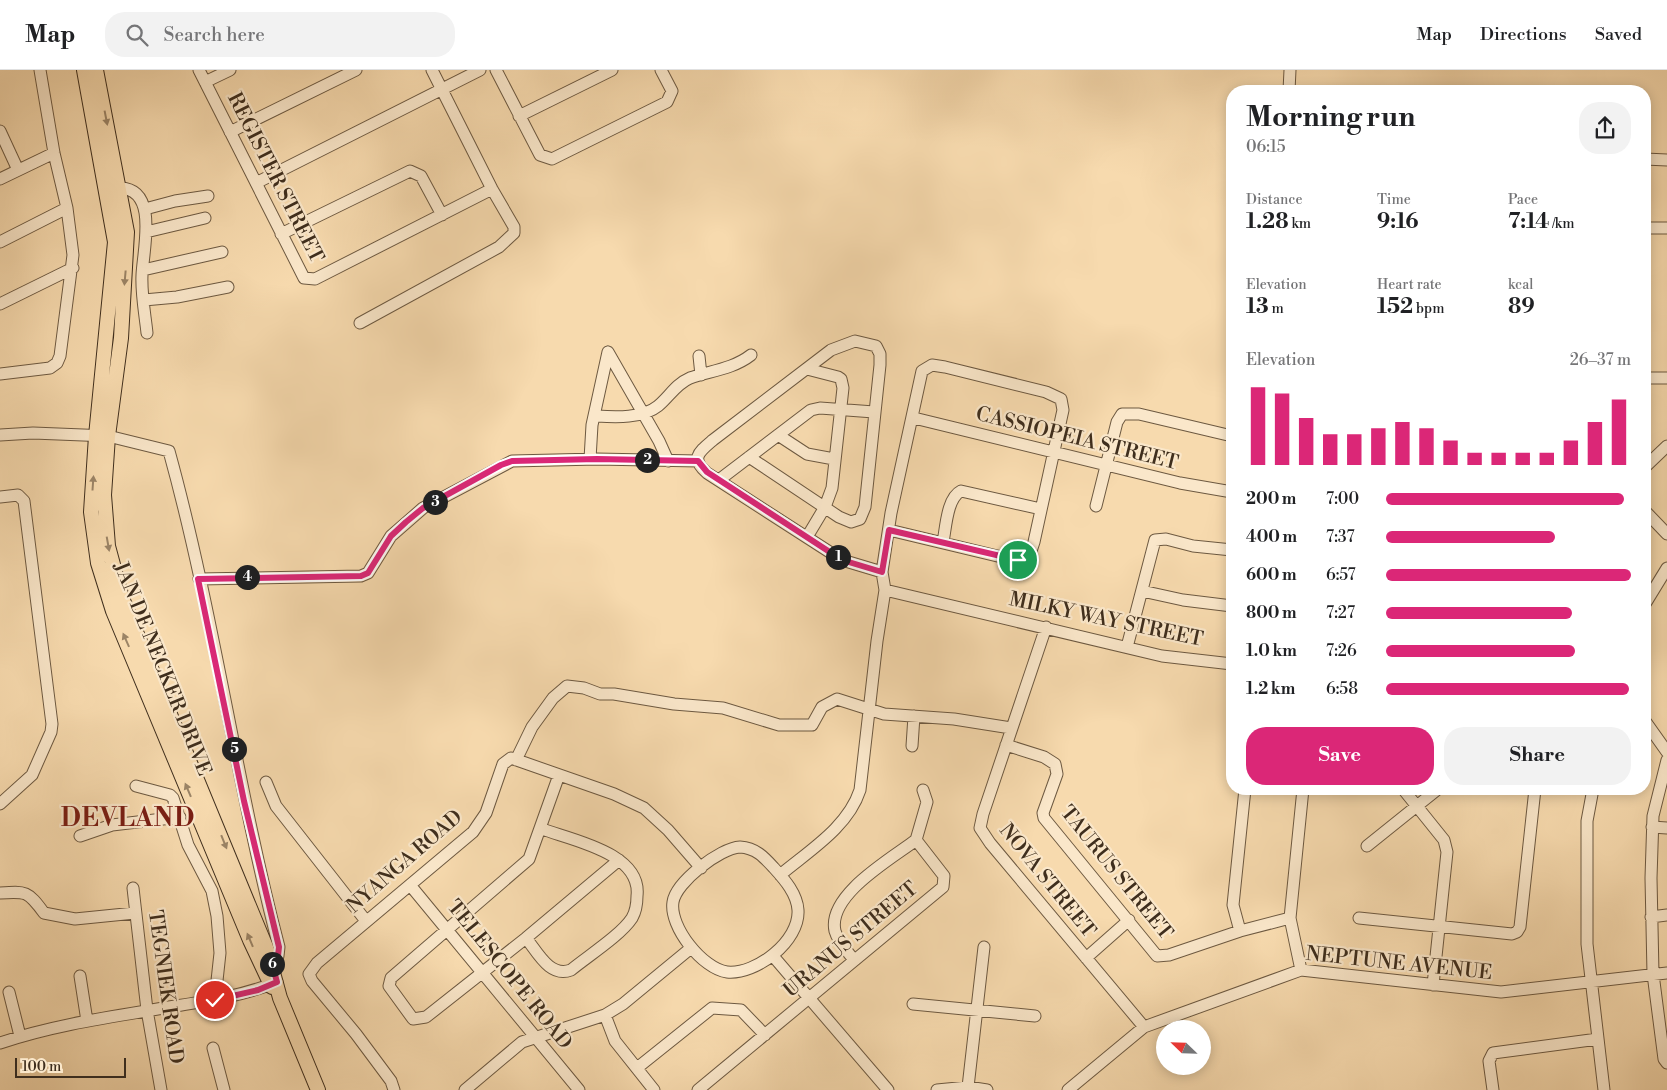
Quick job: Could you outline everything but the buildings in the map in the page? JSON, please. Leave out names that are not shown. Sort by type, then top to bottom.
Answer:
[{"type":"main road","name":"JAN DE NECKER DRIVE","points":[[84,70],[115,242],[102,436],[106,529],[116,580],[272,964],[274,983]]},
{"type":"main road","name":"JAN DE NECKER DRIVE","points":[[96,70],[127,232],[127,263],[121,338],[102,436],[91,512],[98,563],[113,611],[250,940],[274,983],[318,1090]]},
{"type":"street","points":[[0,374],[50,368],[57,363],[60,356],[73,268],[68,208],[54,153],[40,70]]},
{"type":"street","name":"REGISTER STREET","points":[[199,70],[300,274],[310,280],[492,189]]},
{"type":"street","points":[[205,82],[230,70]]},
{"type":"street","points":[[230,132],[356,70]]},
{"type":"street","points":[[360,323],[499,247],[512,237],[514,227],[492,189],[432,70]]},
{"type":"street","points":[[256,182],[480,70]]},
{"type":"street","points":[[496,70],[540,155],[552,159],[667,102],[672,91],[661,70]]},
{"type":"street","points":[[519,116],[612,70]]},
{"type":"street","points":[[1289,85],[1290,70]]},
{"type":"street","points":[[0,131],[18,170]]},
{"type":"street","points":[[0,180],[54,153]]},
{"type":"street","points":[[1651,159],[1667,160]]},
{"type":"street","points":[[281,234],[410,171],[421,176],[442,215]]},
{"type":"street","points":[[120,188],[131,190],[140,198],[145,209],[146,232],[143,270],[147,333]]},
{"type":"street","points":[[145,209],[176,201],[208,196]]},
{"type":"street","points":[[0,242],[68,208]]},
{"type":"street","points":[[146,232],[205,218]]},
{"type":"street","points":[[1651,228],[1667,228]]},
{"type":"street","points":[[143,270],[222,252]]},
{"type":"street","points":[[0,304],[73,268]]},
{"type":"street","points":[[144,300],[177,297],[228,287]]},
{"type":"street","points":[[748,457],[825,507],[851,522],[857,522],[862,517],[865,507],[881,357],[876,346],[866,342],[848,342],[831,350],[713,440],[699,453],[698,461],[702,468],[719,480],[842,560],[882,572]]},
{"type":"street","points":[[590,459],[594,416],[608,352],[643,412],[668,461]]},
{"type":"street","points":[[699,356],[702,375]]},
{"type":"street","points":[[594,416],[624,416],[643,412],[658,406],[680,384],[751,356]]},
{"type":"street","points":[[780,875],[843,821],[854,806],[860,790],[885,590],[882,572],[889,530],[914,418],[921,374],[924,368],[932,365],[1060,397],[1064,406],[1052,453],[1032,551],[1022,560],[1014,560],[889,530]]},
{"type":"street","points":[[807,370],[841,380],[843,388],[832,488],[825,507],[807,537]]},
{"type":"street","points":[[1651,378],[1667,378]]},
{"type":"street","points":[[719,480],[811,410],[820,408],[874,412]]},
{"type":"street","points":[[1096,506],[1118,418],[1124,413],[1139,414],[1226,435]]},
{"type":"street","name":"CASSIOPEIA STREET","points":[[914,418],[1180,484],[1226,491]]},
{"type":"street","points":[[0,435],[33,432],[102,436],[169,451],[184,509],[244,801],[279,947],[278,956],[272,964]]},
{"type":"street","points":[[778,435],[807,454],[834,459]]},
{"type":"street","points":[[1651,462],[1667,446]]},
{"type":"street","points":[[198,579],[361,576],[368,573],[391,536],[423,508],[501,465],[512,461],[590,459],[698,461]]},
{"type":"street","points":[[943,542],[953,501],[956,493],[961,491],[1041,509]]},
{"type":"street","points":[[0,497],[18,495],[24,501],[52,724],[32,775],[0,804]]},
{"type":"street","points":[[1651,517],[1667,534]]},
{"type":"street","points":[[1127,647],[1151,548],[1156,539],[1226,549]]},
{"type":"street","points":[[1651,593],[1667,568]]},
{"type":"street","name":"MILKY WAY STREET","points":[[885,590],[1162,656],[1226,663]]},
{"type":"street","points":[[1142,591],[1182,600],[1226,605]]},
{"type":"street","name":"NOVA STREET","points":[[1046,627],[1011,728],[980,828],[990,843],[1144,1027]]},
{"type":"street","points":[[701,868],[668,830],[644,808],[614,794],[516,760],[532,727],[553,698],[567,686],[584,688],[600,694],[614,694],[674,704],[723,708],[779,725],[812,725],[822,707],[834,699],[884,714],[988,723],[1011,728]]},
{"type":"street","points":[[912,746],[914,716]]},
{"type":"street","points":[[1651,729],[1667,752]]},
{"type":"street","name":"TAURUS STREET","points":[[1006,745],[1044,757],[1055,764],[1057,774],[1043,816],[1156,954],[1162,957],[1240,931],[1290,918]]},
{"type":"street","name":"NYANGA ROAD","points":[[394,1090],[385,1073],[309,976],[312,968],[473,832],[486,813],[503,764],[509,759],[516,760]]},
{"type":"street","points":[[1666,1061],[1654,974],[1651,917],[1652,827],[1655,804],[1667,760]]},
{"type":"street","points":[[559,775],[542,829],[529,859],[389,980],[390,991],[406,1013],[413,1019],[426,1017],[526,938],[619,860]]},
{"type":"street","points":[[266,782],[276,806],[366,921]]},
{"type":"street","points":[[136,786],[170,795],[180,817],[188,845],[212,891],[217,916],[220,953],[215,1000]]},
{"type":"street","points":[[854,960],[836,932],[836,914],[840,902],[853,888],[916,840],[927,802],[923,790]]},
{"type":"street","points":[[1240,931],[1233,905],[1244,795]]},
{"type":"street","points":[[1301,795],[1290,918],[1301,970]]},
{"type":"street","points":[[1407,795],[1444,840],[1448,852],[1433,984]]},
{"type":"street","points":[[1367,846],[1431,795]]},
{"type":"street","points":[[1359,918],[1512,934],[1517,932],[1520,926],[1534,795]]},
{"type":"street","points":[[1593,795],[1588,816],[1587,835],[1587,937],[1604,1090]]},
{"type":"street","points":[[80,836],[112,825],[180,817]]},
{"type":"street","points":[[1652,827],[1667,828]]},
{"type":"street","points":[[526,938],[548,965],[559,973],[571,970],[634,915],[638,892],[635,877],[619,860],[604,851],[542,829]]},
{"type":"street","name":"URANUS STREET","points":[[698,1090],[811,998],[854,960],[904,921],[944,885],[944,876],[916,840]]},
{"type":"street","points":[[740,847],[756,850],[780,875],[795,898],[798,913],[794,929],[773,956],[746,970],[726,972],[712,966],[691,948],[679,928],[672,904],[678,890],[701,868],[727,849],[740,847]]},
{"type":"street","name":"TELESCOPE ROAD","points":[[410,885],[579,1090]]},
{"type":"street","name":"TEGNIEK ROAD","points":[[132,888],[147,1010],[161,1090]]},
{"type":"street","points":[[0,893],[23,891],[32,896],[44,913],[75,920],[135,913]]},
{"type":"street","points":[[1651,917],[1667,916]]},
{"type":"street","points":[[1086,958],[1129,920]]},
{"type":"street","points":[[968,1087],[984,946]]},
{"type":"street","points":[[464,1090],[514,1048],[536,1037],[605,1015],[623,1004],[691,948]]},
{"type":"street","points":[[773,956],[888,1090]]},
{"type":"street","name":"NEPTUNE AVENUE","points":[[1068,1090],[1144,1027],[1223,999],[1259,983],[1301,970],[1510,992],[1667,973]]},
{"type":"street","points":[[80,976],[87,1021]]},
{"type":"street","points":[[0,1043],[20,1036],[87,1021],[215,1000],[274,983]]},
{"type":"street","points":[[9,992],[20,1036]]},
{"type":"street","points":[[913,1004],[1035,1016]]},
{"type":"street","points":[[637,1068],[712,1008],[741,1010],[765,1035]]},
{"type":"street","points":[[605,1015],[615,1041],[654,1090]]},
{"type":"street","points":[[1493,1090],[1489,1061],[1493,1053],[1598,1039]]},
{"type":"street","points":[[213,1048],[224,1090]]},
{"type":"street","points":[[938,1090],[968,1087],[987,1090]]},
{"type":"district","name":"DEVLAND","points":[[128,818]]},
{"type":"route","points":[[215,1000],[258,990],[277,982],[272,964],[278,956],[279,947],[244,801],[198,579],[361,576],[368,573],[391,536],[406,522],[423,508],[488,471],[512,461],[590,459],[698,461],[700,466],[707,472],[842,560],[865,568],[882,572],[889,530],[1018,560]]}]
